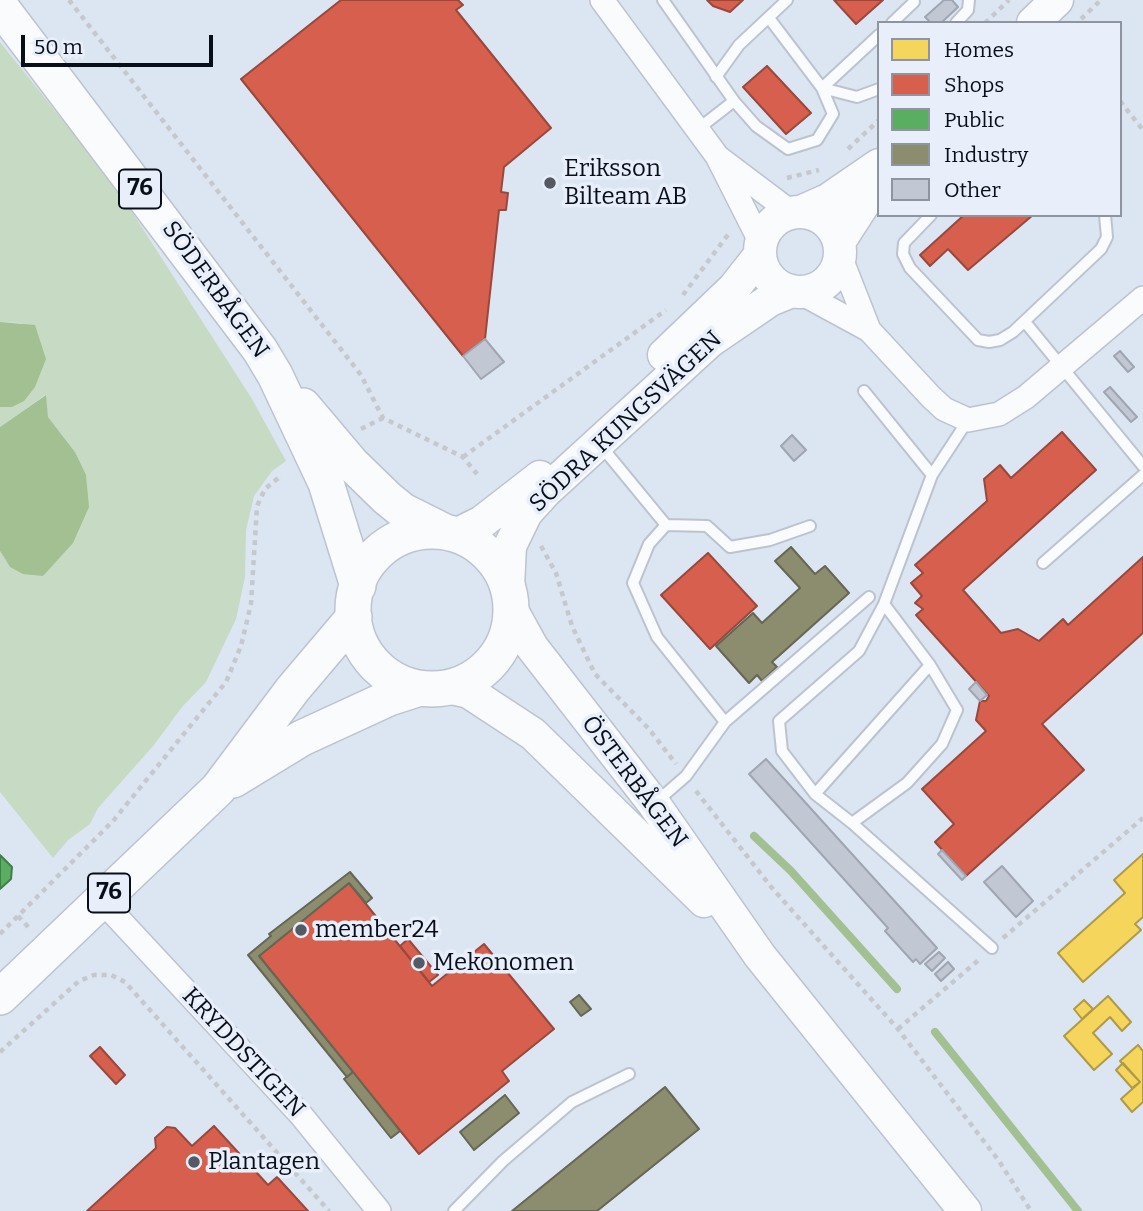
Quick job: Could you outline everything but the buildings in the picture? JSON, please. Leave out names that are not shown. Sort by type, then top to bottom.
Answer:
[{"type":"main road","name":"SÖDERBÅGEN","points":[[0,6],[173,231],[275,375],[352,464],[387,498],[403,511],[451,534]]},
{"type":"main road","points":[[1038,21],[1069,9]]},
{"type":"main road","points":[[877,166],[828,200],[770,225],[761,249],[768,276],[795,292],[817,289],[829,281],[837,269],[840,249],[877,184]]},
{"type":"main road","points":[[797,212],[827,221],[840,249]]},
{"type":"main road","name":"SÖDRA KUNGSVÄGEN","points":[[451,534],[482,522],[538,479],[733,288],[761,249]]},
{"type":"main road","name":"SÖDRA KUNGSVÄGEN","points":[[509,597],[510,546],[527,513],[598,443],[710,341],[770,299],[795,292]]},
{"type":"main road","name":"SÖDERBÅGEN","points":[[275,375],[326,483],[356,601]]},
{"type":"main road","points":[[413,533],[451,534],[473,542],[488,554],[500,570],[509,597],[510,625],[504,644],[495,659],[479,674],[432,688],[397,683],[379,671],[365,654],[356,601],[364,572],[377,554],[394,540],[413,533]]},
{"type":"main road","name":"ÖSTERBÅGEN","points":[[509,597],[532,647],[653,804],[760,956],[965,1211]]},
{"type":"main road","name":"76","points":[[0,997],[218,789],[356,601]]},
{"type":"main road","name":"76","points":[[218,789],[302,738],[389,698],[432,688]]},
{"type":"main road","name":"ÖSTERBÅGEN","points":[[432,688],[469,692],[533,734],[760,956]]},
{"type":"street","points":[[603,0],[717,156],[761,249]]},
{"type":"street","points":[[717,156],[797,212]]},
{"type":"street","points":[[840,249],[869,330]]},
{"type":"street","points":[[795,292],[869,330],[944,409],[968,420],[999,414],[1026,397],[1143,298]]},
{"type":"street","name":"KRYDDSTIGEN","points":[[102,901],[301,1115],[379,1211]]},
{"type":"lane","points":[[663,0],[734,101],[756,125],[788,149],[817,139],[833,114],[822,88],[769,18]]},
{"type":"lane","points":[[716,77],[739,45],[788,0]]},
{"type":"lane","points":[[958,21],[968,10],[969,0]]},
{"type":"lane","points":[[894,21],[914,2]]},
{"type":"lane","points":[[822,88],[877,37]]},
{"type":"lane","points":[[822,88],[857,97],[877,90]]},
{"type":"lane","points":[[698,129],[734,101]]},
{"type":"lane","points":[[928,217],[904,243],[903,254],[910,268],[978,340],[1000,340],[1025,322],[1101,249],[1107,237],[1105,217]]},
{"type":"lane","points":[[1025,322],[1143,466]]},
{"type":"lane","points":[[864,391],[932,475]]},
{"type":"lane","points":[[968,420],[932,475],[884,604],[859,652],[779,721],[782,751],[815,794],[852,823],[992,947]]},
{"type":"lane","points":[[598,443],[666,525],[707,526],[730,547],[770,540],[810,526]]},
{"type":"lane","points":[[1043,563],[1143,475]]},
{"type":"lane","points":[[666,525],[649,544],[633,583],[657,637],[725,722]]},
{"type":"lane","points":[[653,804],[686,776],[725,722],[869,597]]},
{"type":"lane","points":[[852,823],[907,783],[942,744],[957,710],[930,665],[884,604]]},
{"type":"lane","points":[[815,794],[930,665]]},
{"type":"lane","points":[[454,1211],[503,1161],[572,1102],[629,1074]]},
{"type":"path","points":[[69,0],[361,375],[383,418],[463,457],[477,474]]},
{"type":"path","points":[[987,21],[1009,0]]},
{"type":"path","points":[[1069,9],[1101,0]]},
{"type":"path","points":[[1122,104],[1143,130]]},
{"type":"path","points":[[463,457],[675,304],[716,253]]},
{"type":"path","points":[[361,429],[383,418]]},
{"type":"path","points":[[0,934],[113,821],[226,682],[241,646],[251,604],[257,506],[265,489],[282,475]]},
{"type":"path","points":[[537,540],[556,573],[572,626],[595,674],[649,729],[772,887],[898,1029],[999,1161],[1031,1211]]},
{"type":"path","points":[[898,1029],[1143,818]]},
{"type":"path","points":[[0,1052],[79,981],[94,975],[111,975],[125,982],[329,1211]]},
{"type":"shaded area","points":[[0,42],[116,187],[252,399],[286,461],[272,471],[254,496],[246,530],[245,577],[236,619],[206,682],[98,808],[90,824],[68,840],[53,858],[0,792],[0,551],[10,567],[75,452],[48,417],[45,395],[0,427],[0,407],[12,407],[22,323],[0,322]]},
{"type":"shaded area","points":[[0,322],[35,325],[46,359],[35,387],[24,401],[12,407],[0,407]]},
{"type":"shaded area","points":[[46,395],[48,417],[75,452],[86,475],[89,507],[73,543],[43,576],[23,574],[10,567],[0,551],[0,427]]},
{"type":"waterway","points":[[754,836],[791,871],[897,989]]},
{"type":"waterway","points":[[935,1032],[1078,1211]]},
{"type":"place","name":"Eriksson Bilteam AB","points":[[550,183]]},
{"type":"place","name":"member24","points":[[301,930]]},
{"type":"place","name":"Mekonomen","points":[[419,963]]},
{"type":"place","name":"Plantagen","points":[[194,1162]]}]
